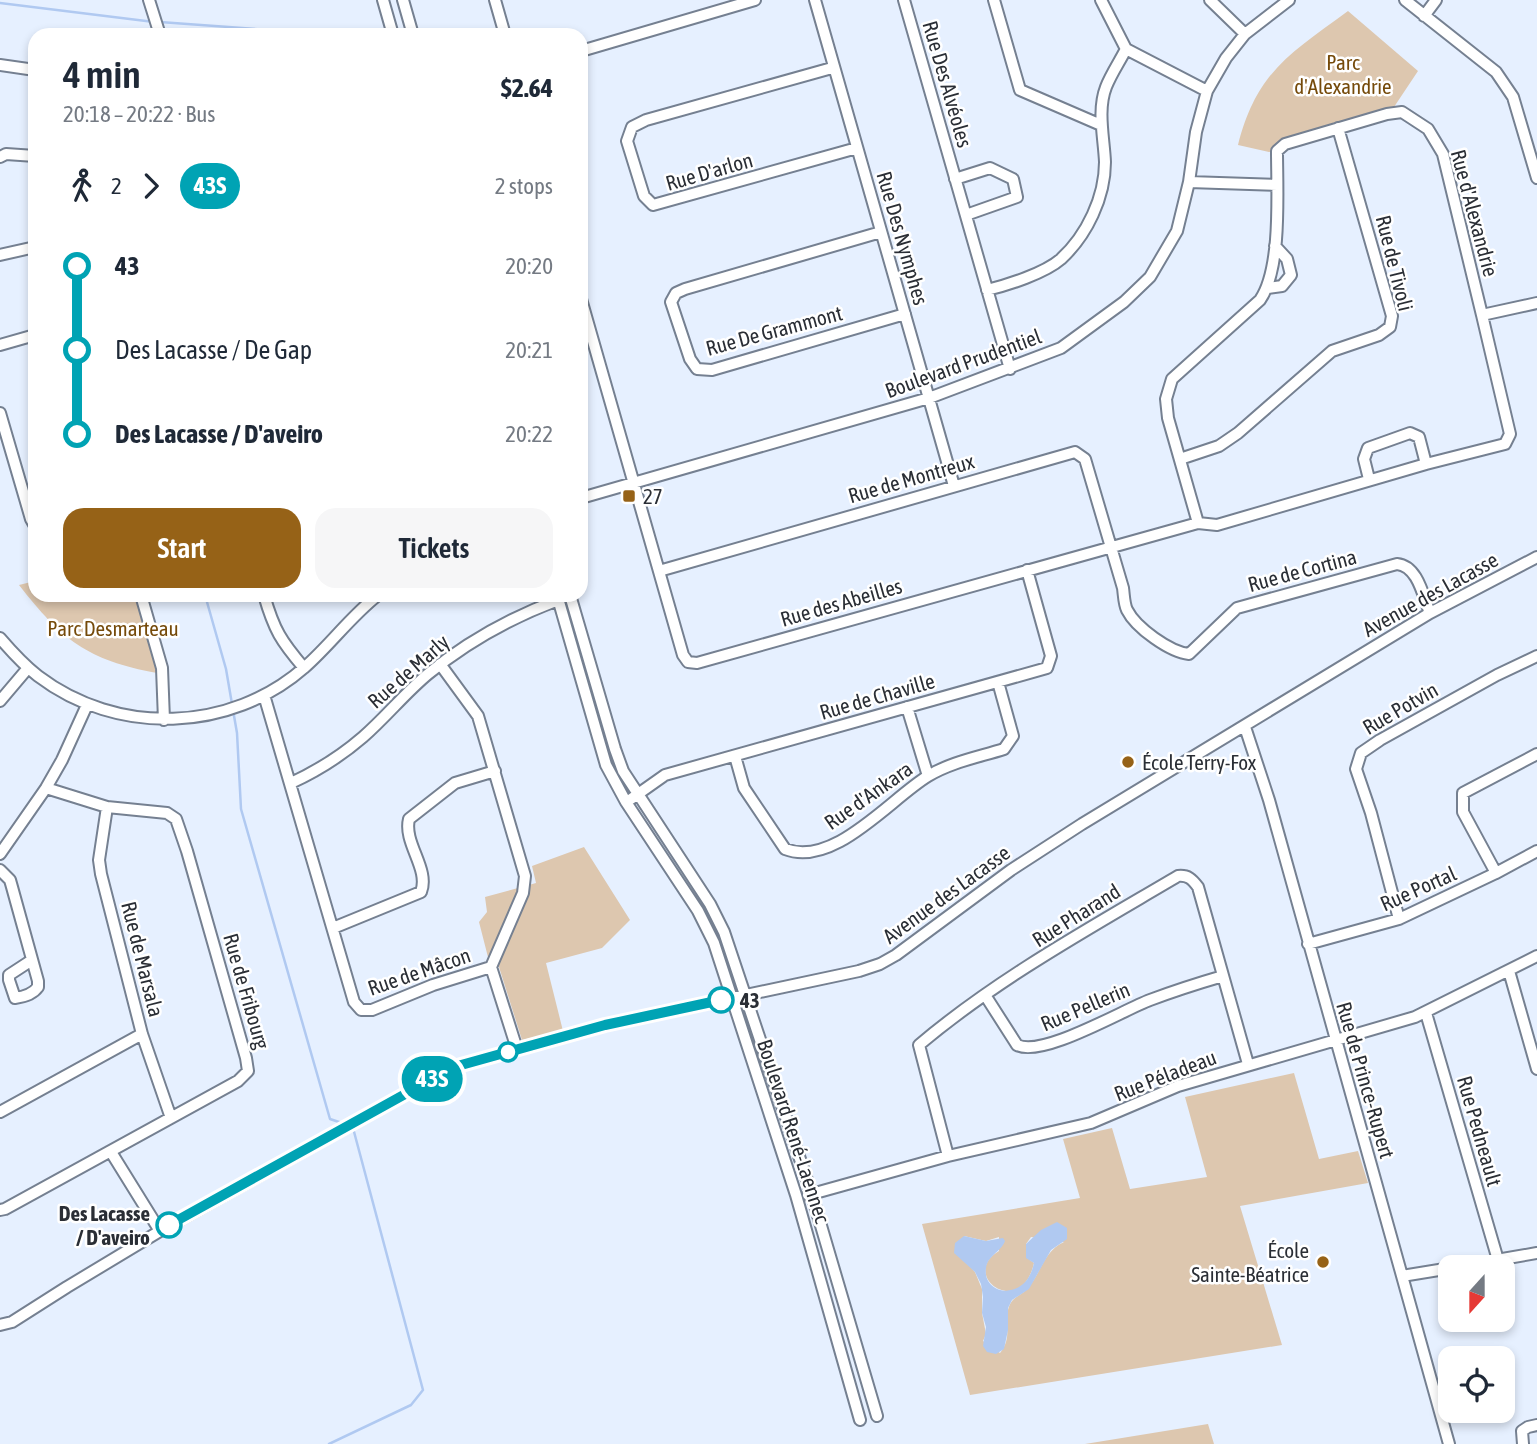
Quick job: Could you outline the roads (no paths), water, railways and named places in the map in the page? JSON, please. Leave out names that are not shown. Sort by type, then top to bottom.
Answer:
[{"type":"street","points":[[149,0],[158,28]]},
{"type":"street","points":[[383,0],[391,28]]},
{"type":"street","points":[[403,0],[411,28]]},
{"type":"street","points":[[495,0],[503,28]]},
{"type":"street","points":[[588,49],[715,5],[755,0]]},
{"type":"street","name":"Rue Des Nymphes","points":[[815,0],[832,68],[858,148],[954,486]]},
{"type":"street","name":"Rue Des Alvéoles","points":[[904,0],[1010,369]]},
{"type":"street","points":[[994,0],[1020,90],[1101,125]]},
{"type":"street","points":[[1101,0],[1126,49],[1207,91]]},
{"type":"street","points":[[1210,0],[1245,34]]},
{"type":"street","name":"Boulevard Prudentiel","points":[[588,496],[929,398],[1061,348],[1124,302],[1150,277],[1177,231],[1189,183],[1196,132],[1207,91],[1226,58],[1245,34],[1289,0]]},
{"type":"street","points":[[1405,0],[1496,72],[1513,97],[1537,178]]},
{"type":"street","points":[[1424,16],[1436,0]]},
{"type":"street","points":[[987,290],[1013,284],[1060,260],[1085,230],[1101,193],[1105,164],[1101,125],[1105,89],[1126,49]]},
{"type":"street","points":[[0,65],[28,69]]},
{"type":"street","name":"Rue D'arlon","points":[[832,68],[646,120],[632,127],[627,141],[644,196],[653,205],[858,148]]},
{"type":"street","name":"Rue d'Alexandrie","points":[[1198,523],[1168,418],[1166,399],[1172,379],[1260,300],[1268,288],[1275,246],[1277,151],[1285,144],[1402,112],[1428,129],[1443,154],[1482,315]]},
{"type":"street","name":"Rue de Tivoli","points":[[1180,459],[1219,446],[1238,433],[1332,351],[1379,335],[1390,327],[1392,316],[1338,128]]},
{"type":"street","points":[[0,157],[28,156]]},
{"type":"street","name":"Rue Des Alvéoles","points":[[955,179],[990,168],[1013,179],[1017,197],[966,215]]},
{"type":"street","points":[[1189,183],[1277,185]]},
{"type":"street","name":"Rue De Grammont","points":[[881,232],[685,289],[676,293],[671,302],[690,359],[698,369],[712,370],[905,314]]},
{"type":"street","name":"Rue d'Alexandrie","points":[[1268,288],[1282,286],[1291,275],[1287,259],[1275,246]]},
{"type":"street","points":[[0,255],[28,249]]},
{"type":"street","points":[[1482,315],[1537,303]]},
{"type":"street","name":"Rue des Abeilles","points":[[588,323],[683,655],[688,662],[696,663],[1198,523],[1217,525],[1369,480],[1505,444],[1510,433],[1482,315]]},
{"type":"street","points":[[0,345],[28,337]]},
{"type":"street","points":[[0,412],[28,509]]},
{"type":"street","points":[[1369,480],[1364,459],[1368,448],[1410,433],[1419,437],[1426,464]]},
{"type":"street","name":"Rue de Montreux","points":[[659,571],[1075,452],[1085,459],[1110,547]]},
{"type":"street","name":"Rue de Cortina","points":[[1110,547],[1123,588],[1126,609],[1148,634],[1182,653],[1189,654],[1198,648],[1237,608],[1397,564],[1412,570],[1430,613]]},
{"type":"street","name":"Avenue des Lacasse","points":[[0,1325],[12,1322],[160,1231],[454,1067],[605,1025],[880,964],[1041,850],[1430,613],[1537,557]]},
{"type":"street","name":"Rue de Chaville","points":[[626,802],[665,775],[1047,668],[1051,656],[1027,570]]},
{"type":"street","points":[[143,602],[162,668],[164,720]]},
{"type":"street","points":[[266,602],[272,626],[304,668]]},
{"type":"street","points":[[362,602],[364,607]]},
{"type":"street","points":[[0,638],[28,668],[54,687],[87,705],[123,715],[164,720],[184,719],[223,712],[264,695],[304,668],[370,602]]},
{"type":"street","name":"Rue de Marly","points":[[291,783],[317,770],[355,744],[440,664],[502,624],[549,602]]},
{"type":"street","name":"Boulevard René-Laennec","points":[[558,602],[606,765],[626,802],[707,926],[796,1195],[860,1420]]},
{"type":"street","name":"Boulevard René-Laennec","points":[[572,602],[615,749],[624,771],[718,917],[812,1195],[877,1416]]},
{"type":"street","name":"Rue Potvin","points":[[1399,919],[1371,813],[1356,769],[1361,753],[1497,675],[1537,656]]},
{"type":"street","name":"Rue de Mâcon","points":[[264,695],[354,1002],[361,1010],[372,1010],[433,985],[491,967],[525,885],[478,716],[440,664]]},
{"type":"street","points":[[0,701],[28,668]]},
{"type":"street","name":"Rue d'Ankara","points":[[735,756],[744,789],[785,849],[793,852],[822,849],[835,844],[928,776],[946,766],[1004,749],[1013,736],[998,682]]},
{"type":"street","points":[[0,855],[46,788],[87,705]]},
{"type":"street","points":[[907,707],[928,776]]},
{"type":"street","name":"Rue de Prince-Rupert","points":[[1244,727],[1269,800],[1449,1444]]},
{"type":"street","points":[[1496,873],[1463,812],[1463,793],[1537,754]]},
{"type":"street","points":[[333,928],[421,892],[423,881],[408,831],[409,819],[455,783],[495,771]]},
{"type":"street","name":"Rue de Fribourg","points":[[0,1210],[111,1152],[237,1081],[248,1072],[184,839],[176,819],[167,813],[107,807],[46,788]]},
{"type":"street","name":"Rue de Marsala","points":[[107,807],[99,860],[142,1034],[171,1118]]},
{"type":"street","name":"Rue Portal","points":[[1308,944],[1399,919],[1537,851]]},
{"type":"street","points":[[0,870],[10,880],[32,960]]},
{"type":"street","name":"Rue Pharand","points":[[948,1156],[919,1045],[947,1021],[985,995],[1178,876],[1185,875],[1198,887],[1248,1065]]},
{"type":"street","name":"Rue Péladeau","points":[[796,1195],[812,1195],[948,1156],[1091,1123],[1178,1086],[1426,1013],[1537,956]]},
{"type":"street","points":[[491,967],[517,1049]]},
{"type":"street","points":[[1509,971],[1537,1069]]},
{"type":"street","name":"Rue Pellerin","points":[[985,995],[1017,1045],[1024,1048],[1039,1046],[1086,1030],[1146,1001],[1223,976]]},
{"type":"street","name":"Rue Pedneault","points":[[1426,1013],[1497,1255]]},
{"type":"street","points":[[0,1112],[142,1034]]},
{"type":"street","points":[[111,1152],[160,1231]]},
{"type":"street","points":[[1516,1257],[1537,1253]]},
{"type":"street","points":[[1402,1276],[1438,1270]]},
{"type":"street","points":[[1523,1444],[1522,1431],[1537,1425]]},
{"type":"water","points":[[1057,1222],[1067,1228],[1067,1239],[1051,1250],[1029,1289],[1012,1300],[1008,1308],[1008,1330],[1004,1349],[996,1354],[987,1352],[983,1346],[986,1327],[982,1313],[981,1284],[975,1272],[954,1253],[955,1243],[964,1236],[986,1241],[1003,1238],[1003,1245],[986,1268],[991,1284],[1006,1291],[1023,1284],[1029,1276],[1034,1263],[1026,1258],[1026,1244],[1041,1230]]},
{"type":"waterway","points":[[0,3],[154,22]]},
{"type":"waterway","points":[[160,22],[241,28]]},
{"type":"waterway","points":[[207,602],[226,669],[232,704]]},
{"type":"waterway","points":[[233,710],[237,733],[241,809],[330,1119],[345,1124]]},
{"type":"waterway","points":[[329,1444],[411,1405],[423,1390],[353,1128]]},
{"type":"place","name":"27","points":[[629,496]]},
{"type":"place","name":"École Terry-Fox","points":[[1128,762]]},
{"type":"place","name":"43","points":[[721,1000]]},
{"type":"place","name":"Des Lacasse / D'aveiro","points":[[169,1225]]},
{"type":"place","name":"École Sainte-Béatrice","points":[[1323,1262]]},
{"type":"park label","name":"Parc d'Alexandrie","points":[[1343,74]]},
{"type":"park label","name":"Parc Desmarteau","points":[[113,628]]}]
